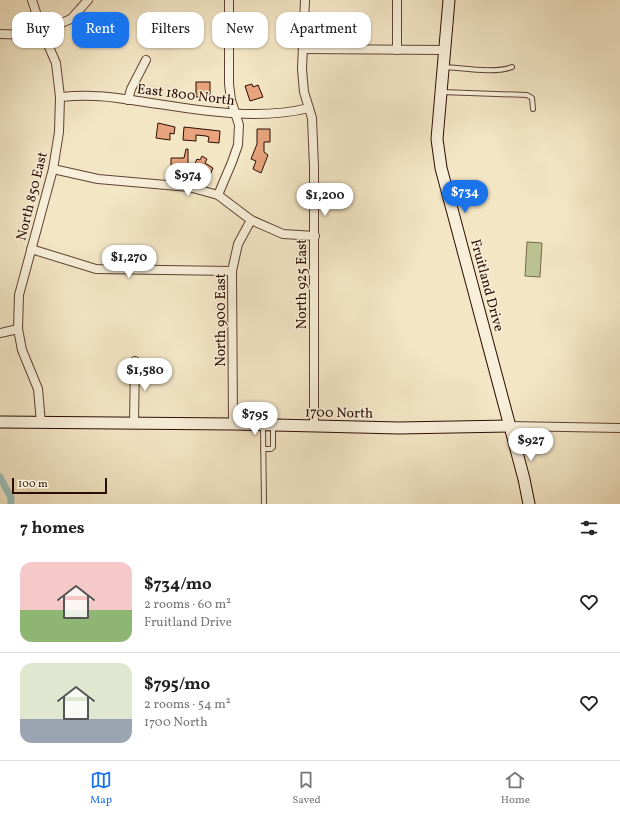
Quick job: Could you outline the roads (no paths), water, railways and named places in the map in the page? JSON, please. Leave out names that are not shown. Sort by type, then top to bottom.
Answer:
[{"type":"street","name":"North 850 East","points":[[32,0],[36,12]]},
{"type":"street","points":[[64,22],[70,19],[88,0]]},
{"type":"street","points":[[218,195],[238,145],[239,125],[231,100],[229,84],[229,0]]},
{"type":"street","name":"North 925 East","points":[[305,0],[302,69],[304,92],[312,118],[314,167],[314,426]]},
{"type":"street","points":[[397,0],[397,50]]},
{"type":"street","name":"Fruitland Drive","points":[[449,0],[437,139],[441,168],[529,504]]},
{"type":"street","points":[[0,34],[12,34]]},
{"type":"street","name":"North 850 East","points":[[41,422],[38,388],[22,350],[18,329],[19,295],[53,169],[59,132],[60,97],[56,63],[49,48]]},
{"type":"street","points":[[303,49],[445,50]]},
{"type":"street","points":[[128,100],[146,60]]},
{"type":"street","name":"East 1800 North","points":[[60,97],[93,96],[236,113],[286,113],[309,108]]},
{"type":"street","points":[[53,169],[98,179],[189,187],[218,195],[251,220],[283,234],[315,236]]},
{"type":"street","name":"North 900 East","points":[[233,424],[232,271],[238,244],[251,220]]},
{"type":"street","points":[[31,249],[96,269],[232,271]]},
{"type":"street","points":[[0,334],[18,329]]},
{"type":"street","points":[[134,423],[135,361]]},
{"type":"street","name":"1700 North","points":[[0,422],[233,424],[399,428],[509,426]]},
{"type":"street","points":[[509,426],[620,428]]},
{"type":"lane","points":[[443,68],[484,70],[506,69],[512,67]]},
{"type":"lane","points":[[441,92],[527,95],[532,98],[533,109]]},
{"type":"lane","points":[[263,448],[273,447],[268,425]]},
{"type":"lane","points":[[264,504],[263,448],[268,425]]},
{"type":"waterway","points":[[0,477],[11,498],[11,504]]}]
